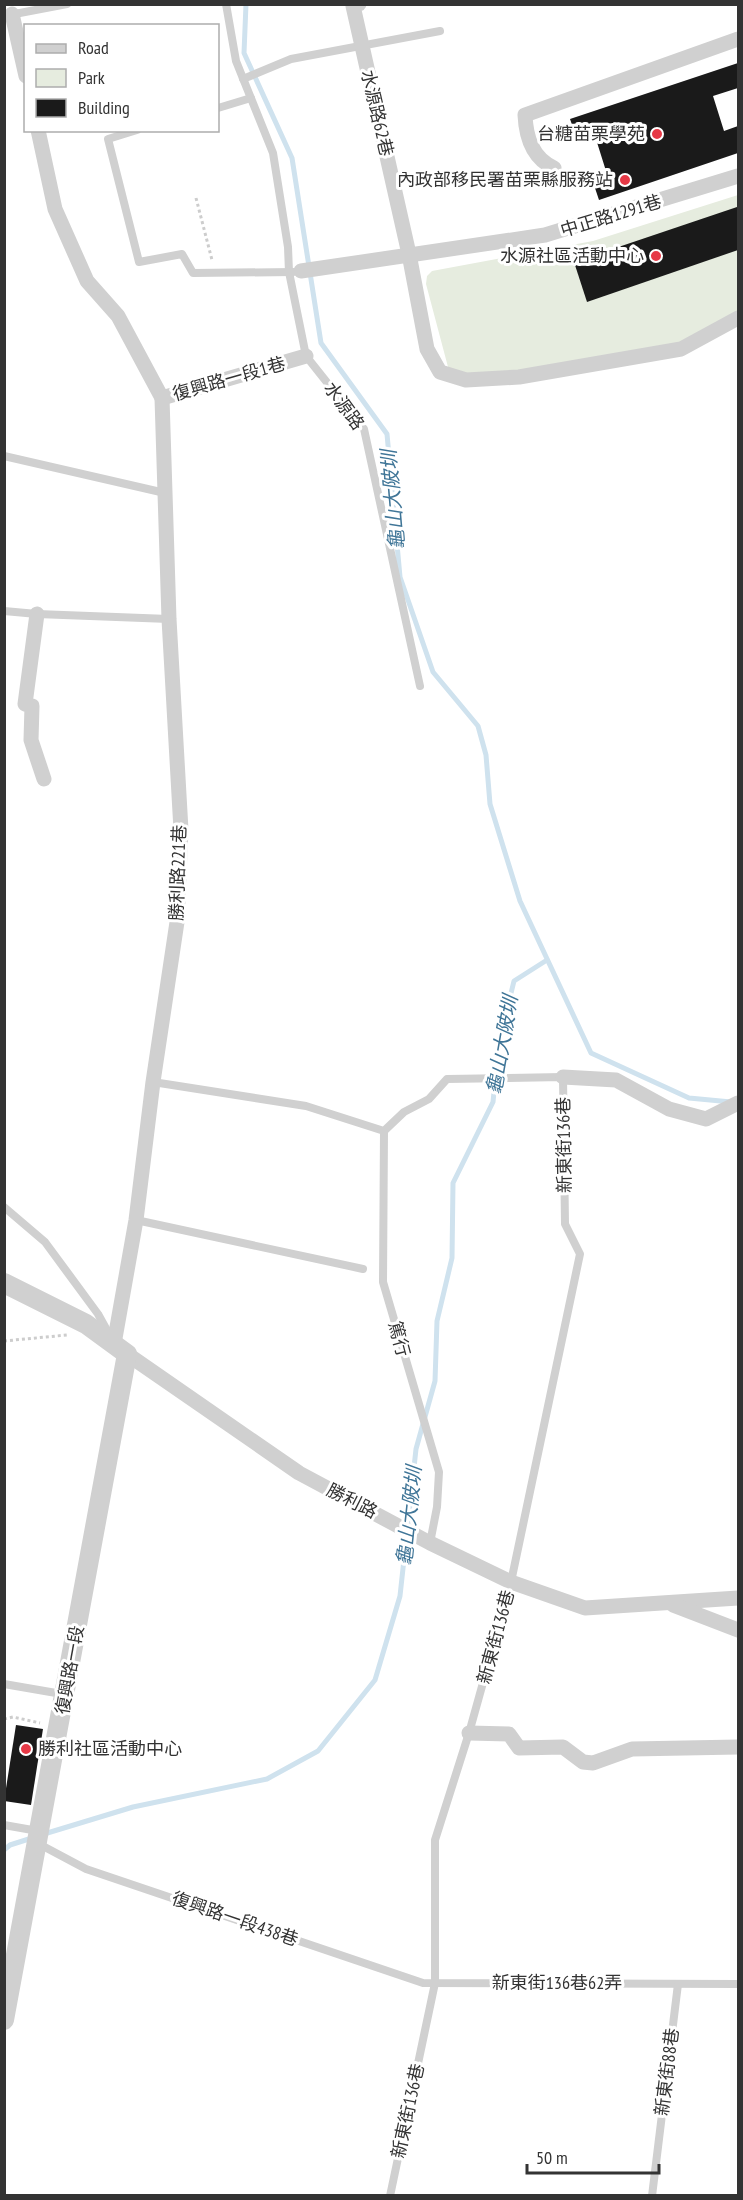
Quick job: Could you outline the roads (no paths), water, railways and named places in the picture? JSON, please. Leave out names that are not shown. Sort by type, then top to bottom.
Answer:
[{"type":"street","name":"水源路62巷","points":[[356,5],[362,46],[409,254],[426,349],[440,372],[466,380],[519,377],[681,349],[738,318]]},
{"type":"street","points":[[9,12],[24,68]]},
{"type":"street","points":[[554,168],[542,162],[526,136],[525,115],[738,39]]},
{"type":"street","name":"復興路一段1巷","points":[[38,132],[55,209],[87,281],[118,316],[162,398],[306,356]]},
{"type":"street","name":"中正路1291巷","points":[[409,254],[544,235],[738,176]]},
{"type":"street","points":[[295,272],[409,254]]},
{"type":"street","name":"勝利路221巷","points":[[113,1344],[136,1220],[153,1082],[177,922],[181,830],[162,398]]},
{"type":"street","points":[[37,614],[26,704],[32,706],[32,740],[44,779]]},
{"type":"street","points":[[563,1077],[616,1080],[669,1109],[706,1119],[735,1105]]},
{"type":"street","name":"勝利路","points":[[4,1284],[113,1344],[299,1473],[430,1543],[511,1582],[585,1608],[738,1598]]},
{"type":"street","name":"復興路一段","points":[[4,2020],[66,1694],[113,1344]]},
{"type":"street","points":[[667,1602],[738,1630]]},
{"type":"street","points":[[469,1734],[508,1734],[519,1748],[563,1748],[583,1762],[593,1763],[632,1749],[738,1747]]},
{"type":"lane","points":[[9,12],[68,4]]},
{"type":"lane","name":"水源路","points":[[226,4],[236,61],[273,153],[288,248],[295,272],[306,356],[364,429],[420,686]]},
{"type":"lane","points":[[243,79],[291,59],[440,31]]},
{"type":"lane","points":[[219,108],[251,98]]},
{"type":"lane","points":[[131,132],[108,139],[139,262],[182,254],[193,273],[295,272]]},
{"type":"lane","points":[[4,456],[165,494]]},
{"type":"lane","points":[[4,611],[170,619]]},
{"type":"lane","points":[[153,1082],[306,1106],[384,1131],[404,1112],[429,1100],[447,1079],[563,1077]]},
{"type":"lane","name":"新東街136巷","points":[[390,2196],[435,1983],[435,1840],[469,1734],[511,1582],[580,1254],[565,1224],[563,1077]]},
{"type":"lane","name":"篤行","points":[[384,1131],[383,1282],[439,1472],[437,1507],[430,1543]]},
{"type":"lane","points":[[4,1207],[45,1242],[98,1314],[113,1344]]},
{"type":"lane","points":[[136,1220],[363,1269]]},
{"type":"lane","points":[[4,1684],[66,1694]]},
{"type":"lane","name":"復興路一段438巷","points":[[4,1825],[40,1838],[86,1869],[423,1983],[435,1983]]},
{"type":"lane","name":"新東街136巷62弄","points":[[435,1983],[738,1984]]},
{"type":"lane","name":"新東街88巷","points":[[652,2196],[678,1984]]},
{"type":"waterway","name":"龜山大陂圳","points":[[246,4],[244,53],[292,158],[321,343],[387,434],[400,577],[433,672],[478,726],[486,755],[490,804],[520,901],[591,1053],[689,1098],[731,1102]]},
{"type":"waterway","name":"龜山大陂圳","points":[[44,1834],[133,1807],[267,1779],[318,1751],[375,1680],[400,1596],[416,1449],[435,1381],[437,1321],[452,1258],[453,1183],[493,1102],[499,1042],[514,981],[547,960]]},
{"type":"waterway","name":"龜山大陂圳","points":[[4,1850],[10,1845],[32,1838]]},
{"type":"place","name":"台糖苗栗學苑","points":[[657,134]]},
{"type":"place","name":"內政部移民署苗栗縣服務站","points":[[625,180]]},
{"type":"place","name":"水源社區活動中心","points":[[656,256]]},
{"type":"place","name":"勝利社區活動中心","points":[[26,1749]]}]
